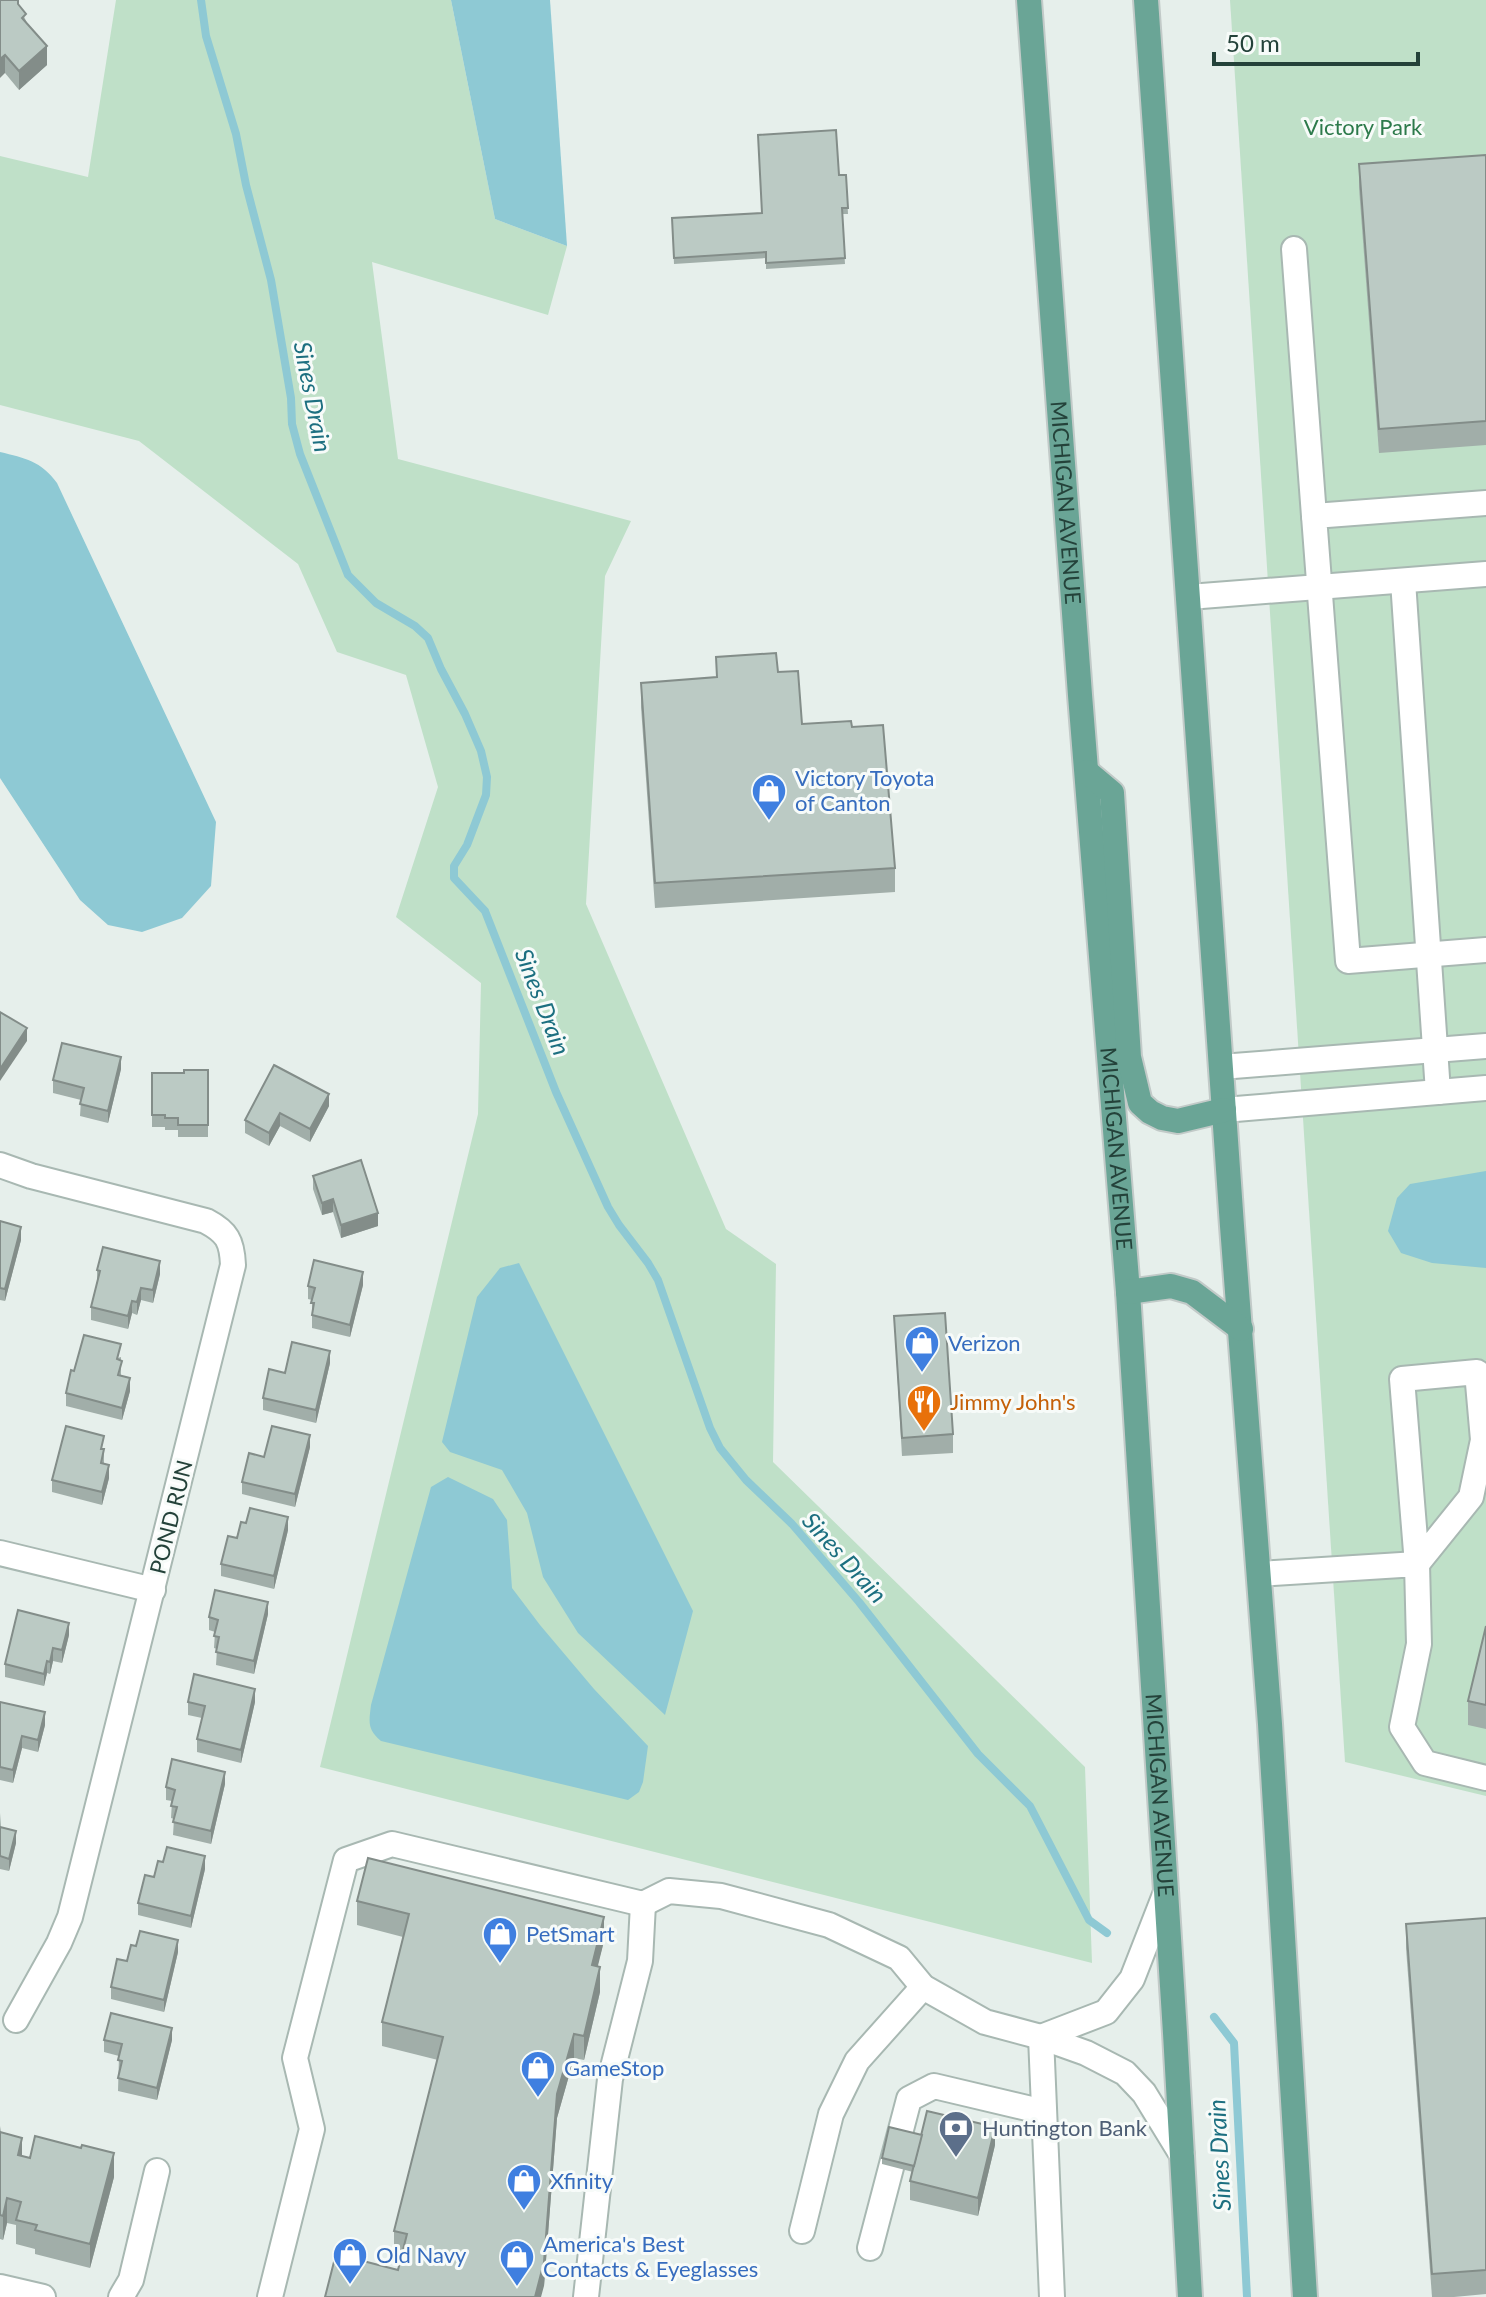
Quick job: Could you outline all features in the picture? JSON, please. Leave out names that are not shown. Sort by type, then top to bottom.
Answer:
[{"type":"main road","name":"MICHIGAN AVENUE","points":[[1029,0],[1128,1292],[1190,2297]]},
{"type":"main road","points":[[1146,0],[1259,1574],[1305,2297]]},
{"type":"main road","points":[[1087,772],[1112,793],[1129,1057],[1140,1103],[1162,1118],[1178,1121],[1224,1110]]},
{"type":"main road","points":[[1128,1292],[1171,1286],[1192,1292],[1241,1329]]},
{"type":"street","points":[[1294,249],[1348,961],[1486,950]]},
{"type":"street","points":[[1314,516],[1486,503]]},
{"type":"street","points":[[1189,597],[1486,574]]},
{"type":"street","points":[[1403,581],[1438,1092]]},
{"type":"street","points":[[1221,1067],[1486,1046]]},
{"type":"street","points":[[1224,1110],[1486,1088]]},
{"type":"street","name":"POND RUN","points":[[0,1165],[31,1176],[206,1221],[226,1235],[232,1248],[233,1265],[70,1917],[53,1956],[16,2020]]},
{"type":"street","points":[[1259,1574],[1417,1564],[1471,1497],[1483,1440],[1477,1372],[1402,1379],[1417,1564],[1419,1644],[1402,1727],[1425,1763],[1486,1778]]},
{"type":"street","points":[[0,1553],[153,1590]]},
{"type":"street","points":[[270,2297],[312,2129],[295,2058],[346,1860],[392,1844],[643,1904],[669,1891],[721,1896],[829,1925],[899,1958],[923,1987],[985,2022],[1086,2053],[1125,2073],[1144,2093],[1182,2155]]},
{"type":"street","points":[[1041,2037],[1106,2012],[1132,1979],[1166,1892]]},
{"type":"street","points":[[586,2297],[610,2079],[640,1961],[643,1904]]},
{"type":"street","points":[[802,2231],[831,2114],[857,2061],[923,1987]]},
{"type":"street","points":[[1041,2037],[1052,2297]]},
{"type":"street","points":[[870,2248],[909,2099],[934,2086],[1044,2112]]},
{"type":"street","points":[[121,2297],[131,2280],[157,2171]]},
{"type":"street","points":[[0,2287],[43,2297]]},
{"type":"green space","points":[[116,0],[451,0],[495,219],[567,246],[548,315],[372,262],[398,459],[631,521],[605,576],[586,904],[726,1229],[776,1264],[773,1462],[1085,1767],[1092,1963],[320,1767],[478,1114],[481,983],[396,917],[438,787],[406,675],[337,652],[298,564],[139,441],[0,405],[0,156],[88,177]]},
{"type":"green space","name":"Victory Park","points":[[1230,0],[1486,0],[1486,1796],[1345,1762]]},
{"type":"water","points":[[451,0],[550,0],[567,246],[495,219]]},
{"type":"water","points":[[0,452],[39,465],[57,483],[216,822],[211,886],[182,918],[142,932],[108,925],[80,900],[0,778]]},
{"type":"water","points":[[1486,1171],[1486,1268],[1432,1263],[1401,1253],[1388,1231],[1397,1198],[1410,1184]]},
{"type":"water","points":[[519,1263],[693,1611],[665,1715],[578,1633],[543,1577],[527,1513],[502,1470],[450,1452],[442,1442],[477,1297],[500,1268]]},
{"type":"water","points":[[448,1477],[493,1499],[507,1520],[512,1588],[594,1689],[648,1746],[643,1782],[639,1792],[628,1800],[381,1741],[373,1733],[371,1705],[431,1487]]},
{"type":"building","points":[[0,0],[18,0],[26,14],[22,18],[47,46],[19,71],[5,55],[0,59]]},
{"type":"building","points":[[836,130],[839,175],[846,175],[848,208],[842,208],[845,258],[766,263],[766,252],[674,258],[672,218],[762,213],[758,135]]},
{"type":"building","points":[[1486,155],[1486,421],[1379,429],[1359,164]]},
{"type":"building","name":"Victory Toyota of Canton","points":[[776,653],[778,672],[798,671],[802,724],[851,721],[852,727],[883,725],[895,868],[655,883],[641,683],[717,677],[716,657]]},
{"type":"building","points":[[0,1012],[27,1028],[0,1069]]},
{"type":"building","points":[[62,1043],[121,1057],[108,1111],[80,1104],[84,1088],[53,1080]]},
{"type":"building","points":[[274,1065],[329,1094],[310,1129],[280,1113],[269,1133],[245,1120]]},
{"type":"building","points":[[184,1070],[208,1070],[208,1125],[178,1125],[178,1118],[152,1115],[152,1073],[184,1073]]},
{"type":"building","points":[[361,1160],[378,1213],[341,1225],[333,1199],[322,1203],[313,1176]]},
{"type":"building","points":[[0,1221],[21,1227],[5,1289],[0,1288]]},
{"type":"building","points":[[103,1247],[160,1261],[153,1290],[141,1288],[137,1302],[132,1301],[128,1316],[91,1307]]},
{"type":"building","points":[[314,1260],[363,1272],[350,1325],[312,1315],[315,1288],[308,1286]]},
{"type":"building","points":[[945,1313],[953,1434],[902,1438],[894,1316]]},
{"type":"building","points":[[84,1335],[121,1344],[117,1359],[122,1361],[118,1375],[130,1378],[122,1408],[66,1393]]},
{"type":"building","points":[[292,1342],[330,1351],[316,1410],[263,1398],[269,1369],[285,1373]]},
{"type":"building","points":[[66,1426],[104,1436],[101,1463],[109,1465],[102,1492],[52,1480]]},
{"type":"building","points":[[272,1426],[310,1435],[295,1494],[242,1482],[249,1453],[264,1457]]},
{"type":"building","points":[[250,1508],[288,1517],[274,1576],[221,1564],[228,1536],[237,1538],[241,1522],[246,1523]]},
{"type":"building","points":[[215,1590],[268,1602],[254,1661],[216,1652],[219,1637],[214,1636],[218,1620],[209,1617]]},
{"type":"building","points":[[18,1610],[69,1623],[62,1650],[53,1648],[44,1674],[5,1664]]},
{"type":"building","points":[[1486,1626],[1486,1705],[1468,1701]]},
{"type":"building","points":[[194,1674],[255,1689],[241,1750],[197,1739],[205,1706],[188,1702]]},
{"type":"building","points":[[0,1702],[45,1712],[38,1740],[22,1736],[13,1770],[0,1767]]},
{"type":"building","points":[[172,1759],[225,1772],[211,1831],[173,1822],[177,1807],[171,1806],[175,1790],[166,1787]]},
{"type":"building","points":[[0,1827],[16,1831],[9,1859],[0,1856]]},
{"type":"building","points":[[167,1847],[205,1856],[191,1916],[138,1903],[145,1875],[154,1877],[158,1861],[163,1862]]},
{"type":"building","points":[[368,1858],[604,1917],[592,1965],[600,1967],[584,2036],[574,2034],[557,2094],[544,2262],[535,2297],[325,2297],[336,2254],[398,2270],[407,2234],[394,2231],[443,2037],[382,2022],[409,1914],[357,1901]]},
{"type":"building","points":[[1486,1918],[1486,2270],[1432,2274],[1406,1924]]},
{"type":"building","points":[[140,1931],[178,1940],[164,2000],[111,1987],[117,1959],[127,1961],[131,1945],[136,1946]]},
{"type":"building","points":[[111,2013],[172,2028],[157,2088],[118,2078],[122,2044],[104,2040]]},
{"type":"building","name":"Huntington Bank","points":[[927,2111],[995,2127],[978,2198],[910,2181]]},
{"type":"building","points":[[889,2127],[922,2135],[914,2166],[882,2158]]},
{"type":"building","points":[[0,2132],[22,2138],[18,2155],[30,2158],[35,2136],[114,2153],[90,2244],[35,2230],[37,2225],[16,2220],[21,2202],[7,2198],[3,2216],[0,2215]]},
{"type":"waterway","name":"Sines Drain","points":[[201,0],[206,36],[236,134],[271,280],[291,398],[292,424],[300,454],[348,575],[376,603],[415,626],[428,638],[481,751],[487,777],[486,795],[467,845],[454,866],[454,878],[485,911],[556,1092],[608,1207],[658,1280],[710,1428],[720,1448],[746,1480],[792,1524],[859,1602],[978,1754],[1030,1806],[1089,1920],[1107,1933]]},
{"type":"waterway","name":"Sines Drain","points":[[1214,2017],[1234,2043],[1247,2297]]},
{"type":"place","name":"Victory Toyota of Canton","points":[[769,822]]},
{"type":"place","name":"Verizon","points":[[922,1374]]},
{"type":"place","name":"Jimmy John's","points":[[924,1433]]},
{"type":"place","name":"PetSmart","points":[[500,1965]]},
{"type":"place","name":"GameStop","points":[[538,2099]]},
{"type":"place","name":"Huntington Bank","points":[[956,2159]]},
{"type":"place","name":"Xfinity","points":[[524,2212]]},
{"type":"place","name":"Old Navy","points":[[350,2286]]},
{"type":"place","name":"America's Best Contacts & Eyeglasses","points":[[517,2288]]}]
